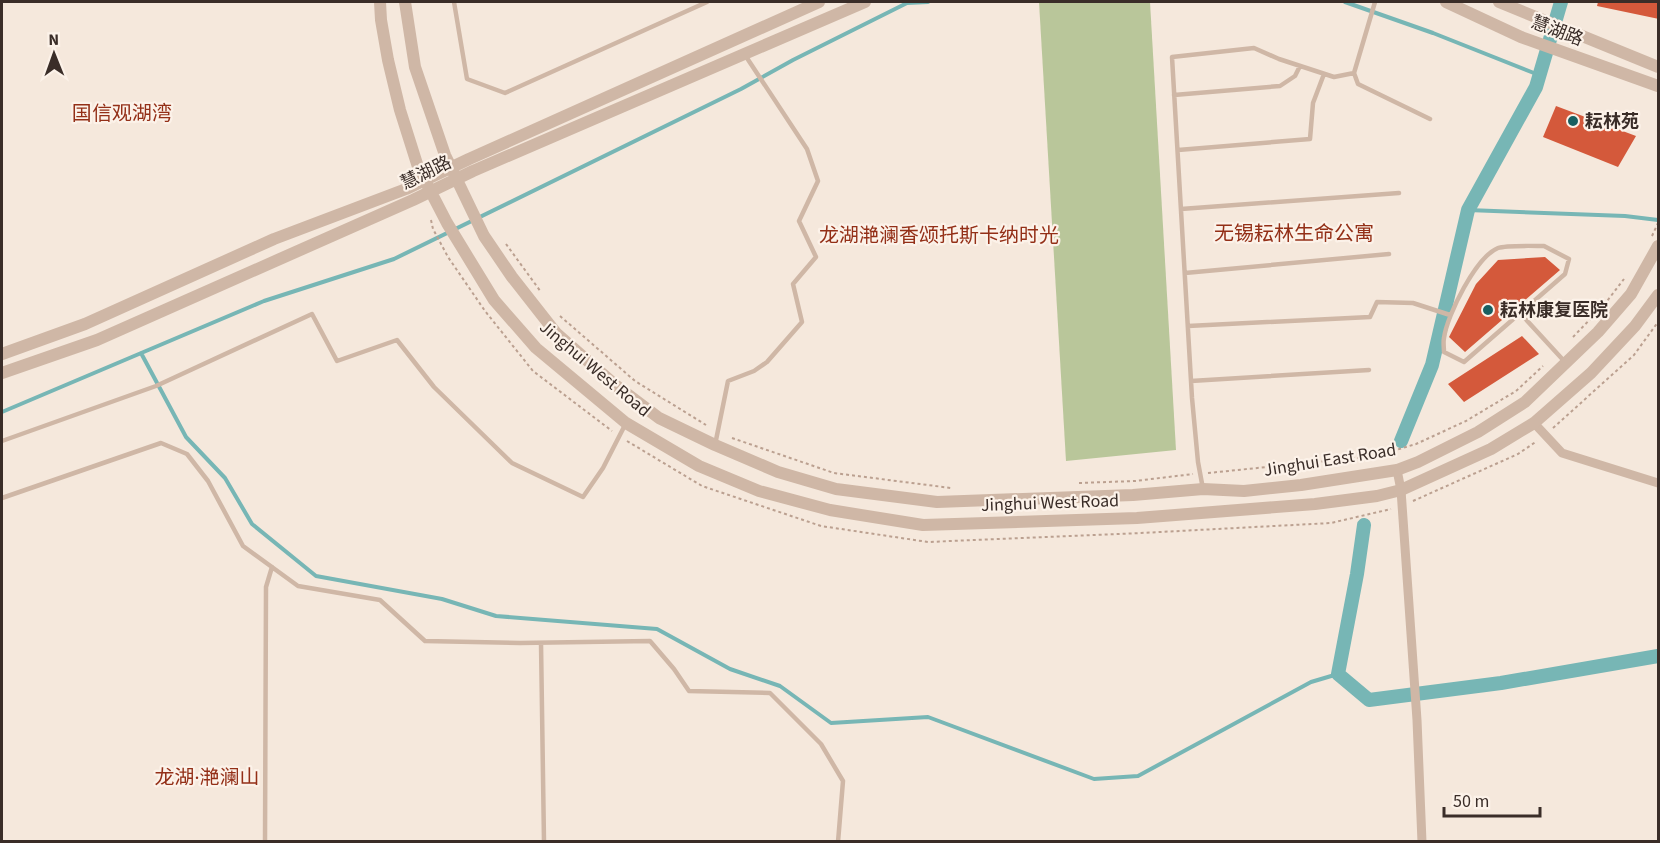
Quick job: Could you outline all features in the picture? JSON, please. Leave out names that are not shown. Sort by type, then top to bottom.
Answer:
[{"type":"street","name":"Jinghui West Road","points":[[380,2],[388,60],[418,167],[461,247],[494,300],[536,348],[626,423],[699,466],[759,490],[830,510],[923,525],[1137,518]]},
{"type":"street","name":"Jinghui West Road","points":[[405,2],[415,67],[445,155],[484,236],[512,277],[556,333],[614,384],[660,418],[716,439],[778,472],[836,489],[937,502],[1132,495]]},
{"type":"street","name":"慧湖路","points":[[2,373],[97,340],[431,191],[454,173],[819,2]]},
{"type":"street","name":"慧湖路","points":[[2,354],[85,324],[274,239],[424,180],[454,173],[745,55],[865,2]]},
{"type":"street","name":"慧湖路","points":[[1446,2],[1521,37],[1659,86]]},
{"type":"street","name":"慧湖路","points":[[1500,2],[1659,67]]},
{"type":"street","name":"Jinghui East Road","points":[[1132,495],[1203,489],[1244,491],[1301,485],[1397,470],[1418,462],[1478,432],[1525,402],[1561,358],[1598,332],[1631,294],[1659,246]]},
{"type":"street","name":"Jinghui East Road","points":[[1137,518],[1315,504],[1377,496],[1401,490],[1491,449],[1534,423],[1591,373],[1635,326],[1659,295]]},
{"type":"street","points":[[1534,423],[1562,453],[1659,483]]},
{"type":"street","points":[[1397,470],[1401,490],[1417,720],[1422,842]]},
{"type":"lane","points":[[454,2],[467,80],[506,93],[707,2]]},
{"type":"lane","points":[[1375,2],[1354,73],[1358,84],[1430,119]]},
{"type":"lane","points":[[1203,489],[1191,381],[1172,57],[1254,48],[1279,59],[1334,77],[1354,73]]},
{"type":"lane","points":[[716,439],[728,381],[753,371],[767,362],[802,322],[793,284],[816,257],[799,221],[818,181],[807,149],[745,55]]},
{"type":"lane","points":[[1174,95],[1280,86],[1295,76],[1300,66]]},
{"type":"lane","points":[[1178,150],[1310,139],[1313,103],[1324,74]]},
{"type":"lane","points":[[1181,209],[1400,193]]},
{"type":"lane","points":[[1544,246],[1569,259],[1565,274],[1464,362],[1444,352],[1444,337],[1449,315],[1484,258],[1499,248],[1544,246]]},
{"type":"lane","points":[[1185,273],[1389,254]]},
{"type":"lane","points":[[1188,326],[1370,317],[1377,302],[1413,303],[1449,315]]},
{"type":"lane","points":[[1520,313],[1561,358]]},
{"type":"lane","points":[[2,441],[156,386],[312,314],[337,361],[397,340],[434,387],[512,463],[584,496],[603,468],[626,423]]},
{"type":"lane","points":[[1191,381],[1369,370]]},
{"type":"lane","points":[[2,498],[161,443],[187,454],[208,481],[243,546],[298,586],[380,600],[424,641],[541,643],[650,641],[689,691],[770,693],[821,744],[843,782],[838,842]]},
{"type":"lane","points":[[265,842],[266,586],[272,567]]},
{"type":"lane","points":[[541,643],[544,842]]},
{"type":"path","points":[[433,229],[448,257]]},
{"type":"path","name":"Jinghui West Road","points":[[503,240],[543,295]]},
{"type":"path","points":[[1572,339],[1629,273]]},
{"type":"path","name":"Jinghui West Road","points":[[557,313],[635,381],[716,439],[834,473],[956,489]]},
{"type":"path","name":"Jinghui East Road","points":[[1135,481],[1376,456],[1416,444],[1466,421],[1515,391],[1561,358]]},
{"type":"path","name":"Jinghui West Road","points":[[1075,483],[1135,481]]},
{"type":"green space","points":[[1039,2],[1150,2],[1176,450],[1066,461]]},
{"type":"building","points":[[1598,2],[1659,2],[1659,19],[1597,6]]},
{"type":"building","name":"耘林苑","points":[[1556,106],[1636,136],[1618,167],[1543,137]]},
{"type":"building","name":"耘林康复医院","points":[[1545,257],[1560,270],[1465,352],[1449,337],[1476,284],[1498,260]]},
{"type":"building","points":[[1522,336],[1539,354],[1464,402],[1448,384]]},
{"type":"waterway","points":[[2,412],[264,301],[394,259],[741,89],[793,60],[907,3],[928,2]]},
{"type":"waterway","points":[[1345,2],[1433,33],[1539,75]]},
{"type":"waterway","points":[[1401,441],[1432,365],[1468,210],[1536,87],[1561,2]]},
{"type":"waterway","points":[[1468,210],[1625,216],[1658,220]]},
{"type":"waterway","points":[[141,353],[186,437],[225,478],[252,524],[316,576],[442,599],[496,616],[657,629],[730,669],[780,686],[831,723],[928,717],[1094,779],[1138,776],[1311,682],[1338,674]]},
{"type":"waterway","points":[[1364,525],[1338,674],[1369,700],[1501,683],[1658,656]]},
{"type":"place","name":"耘林苑","points":[[1573,121]]},
{"type":"place","name":"耘林康复医院","points":[[1488,310]]},
{"type":"district","name":"国信观湖湾","points":[[122,114]]},
{"type":"district","name":"无锡耘林生命公寓","points":[[1294,234]]},
{"type":"district","name":"龙湖滟澜香颂托斯卡纳时光","points":[[939,236]]},
{"type":"district","name":"龙湖·滟澜山","points":[[207,778]]}]
